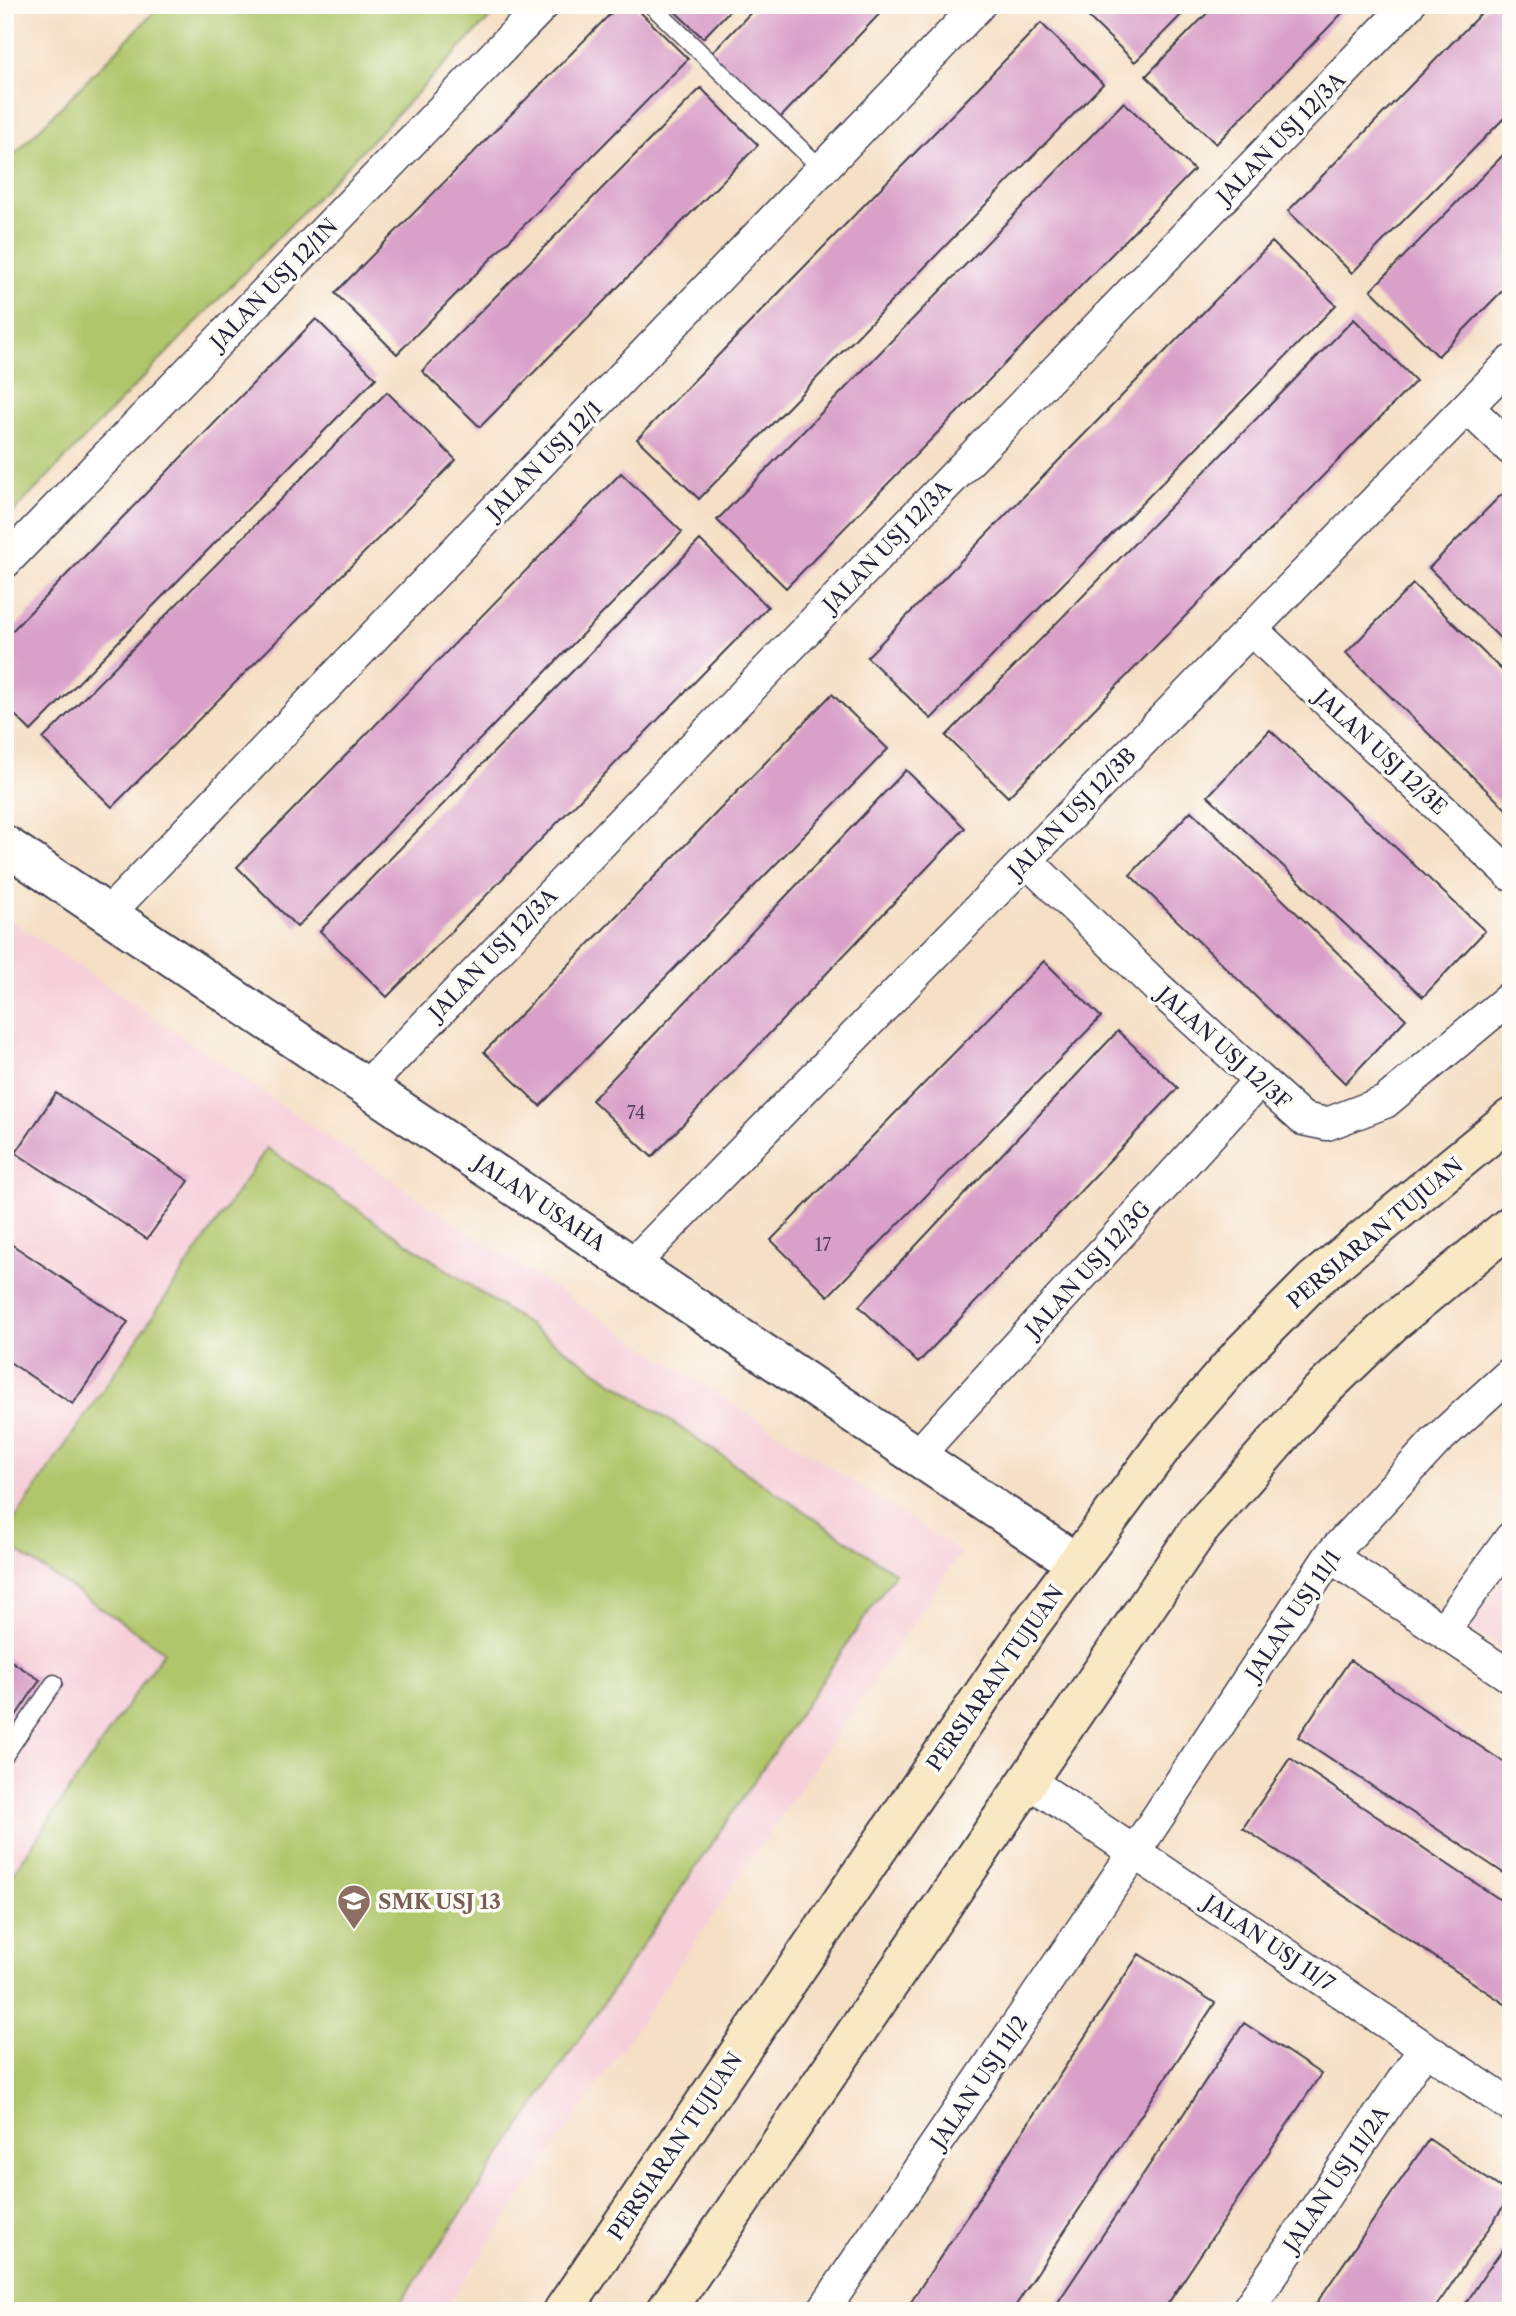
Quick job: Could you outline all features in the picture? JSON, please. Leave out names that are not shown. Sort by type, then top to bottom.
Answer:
[{"type":"main road","name":"PERSIARAN TUJUAN","points":[[563,2311],[1075,1562],[1169,1438],[1243,1352],[1313,1281],[1511,1118]]},
{"type":"main road","points":[[666,2311],[1198,1531],[1317,1395],[1391,1324],[1511,1225]]},
{"type":"street","name":"JALAN USJ 12/1N","points":[[5,562],[543,5]]},
{"type":"street","name":"JALAN USJ 12/1","points":[[108,914],[979,5]]},
{"type":"street","name":"JALAN USJ 12/3A","points":[[366,1087],[1408,5]]},
{"type":"street","name":"JALAN USJ 12/3B","points":[[632,1265],[1511,362]]},
{"type":"street","points":[[1467,407],[1511,449]]},
{"type":"street","name":"JALAN USJ 12/3E","points":[[1251,629],[1511,876]]},
{"type":"street","name":"JALAN USAHA","points":[[5,845],[1075,1562]]},
{"type":"street","name":"JALAN USJ 12/3F","points":[[1026,860],[1259,1081],[1303,1119],[1327,1124],[1385,1102],[1511,997]]},
{"type":"street","name":"JALAN USJ 12/3G","points":[[917,1456],[1259,1081]]},
{"type":"street","name":"JALAN USJ 11/1","points":[[1134,1853],[1330,1556],[1436,1441],[1511,1373]]},
{"type":"street","points":[[1443,1631],[1511,1538]]},
{"type":"street","points":[[1330,1556],[1511,1677]]},
{"type":"street","name":"JALAN USJ 11/7","points":[[1027,1780],[1511,2106]]},
{"type":"street","name":"JALAN USJ 11/2","points":[[824,2311],[1134,1853]]},
{"type":"street","name":"JALAN USJ 11/2A","points":[[1247,2311],[1425,2048]]},
{"type":"lane","points":[[651,5],[822,169]]},
{"type":"lane","points":[[5,1755],[54,1684]]},
{"type":"shaded area","name":"SMK USJ 13","points":[[5,916],[469,1233],[961,1552],[443,2311],[5,2311]]},
{"type":"shaded area","points":[[1511,1570],[1511,1655],[1469,1628]]},
{"type":"green space","points":[[161,5],[502,5],[5,521],[5,164]]},
{"type":"green space","name":"SMK USJ 13","points":[[267,1148],[895,1573],[395,2311],[5,2311],[5,1885],[164,1651],[5,1543],[5,1534]]},
{"type":"building","points":[[619,5],[633,5],[688,59],[397,354],[335,293]]},
{"type":"building","points":[[668,5],[735,5],[703,38]]},
{"type":"building","points":[[758,5],[888,5],[780,118],[712,53]]},
{"type":"building","points":[[1076,5],[1191,5],[1135,62]]},
{"type":"building","points":[[1215,5],[1350,5],[1216,144],[1146,76]]},
{"type":"building","points":[[1489,5],[1511,5],[1511,111],[1352,273],[1288,211]]},
{"type":"building","points":[[1041,23],[1103,84],[699,499],[637,439]]},
{"type":"building","points":[[701,88],[758,145],[480,427],[422,371]]},
{"type":"building","points":[[1124,102],[1194,170],[786,588],[717,520]]},
{"type":"building","points":[[1511,147],[1511,282],[1438,356],[1371,290]]},
{"type":"building","points":[[1272,242],[1336,305],[931,719],[867,657]]},
{"type":"building","points":[[316,319],[376,378],[31,731],[5,705],[5,638]]},
{"type":"building","points":[[1354,319],[1416,381],[1008,797],[946,736]]},
{"type":"building","points":[[387,392],[456,460],[112,807],[43,739]]},
{"type":"building","points":[[621,473],[682,532],[297,927],[237,867]]},
{"type":"building","points":[[1501,495],[1511,505],[1511,649],[1429,568]]},
{"type":"building","points":[[700,540],[768,607],[387,997],[320,931]]},
{"type":"building","points":[[1413,584],[1511,679],[1511,814],[1346,653]]},
{"type":"building","points":[[832,694],[888,749],[540,1106],[484,1052]]},
{"type":"building","points":[[1270,730],[1485,931],[1423,997],[1208,796]]},
{"type":"building","points":[[906,770],[965,828],[652,1157],[592,1100]]},
{"type":"building","points":[[1191,811],[1406,1019],[1345,1083],[1130,875]]},
{"type":"building","points":[[1044,961],[1101,1017],[828,1296],[771,1240]]},
{"type":"building","points":[[1118,1031],[1178,1088],[918,1363],[859,1306]]},
{"type":"building","points":[[56,1093],[189,1181],[147,1239],[16,1153]]},
{"type":"building","points":[[5,1240],[128,1322],[73,1404],[5,1359]]},
{"type":"building","points":[[5,1657],[40,1680],[5,1732]]},
{"type":"building","points":[[1350,1660],[1511,1767],[1511,1878],[1298,1737]]},
{"type":"building","points":[[1290,1758],[1511,1907],[1511,2008],[1243,1828]]},
{"type":"building","points":[[1139,1954],[1215,2003],[1012,2311],[905,2311]]},
{"type":"building","points":[[1244,2023],[1321,2074],[1163,2311],[1052,2311]]},
{"type":"building","points":[[1429,2139],[1511,2195],[1447,2291],[1433,2311],[1311,2311]]},
{"type":"building","points":[[1511,2238],[1511,2311],[1461,2311],[1485,2274]]},
{"type":"place","name":"SMK USJ 13","points":[[354,1931]]}]
